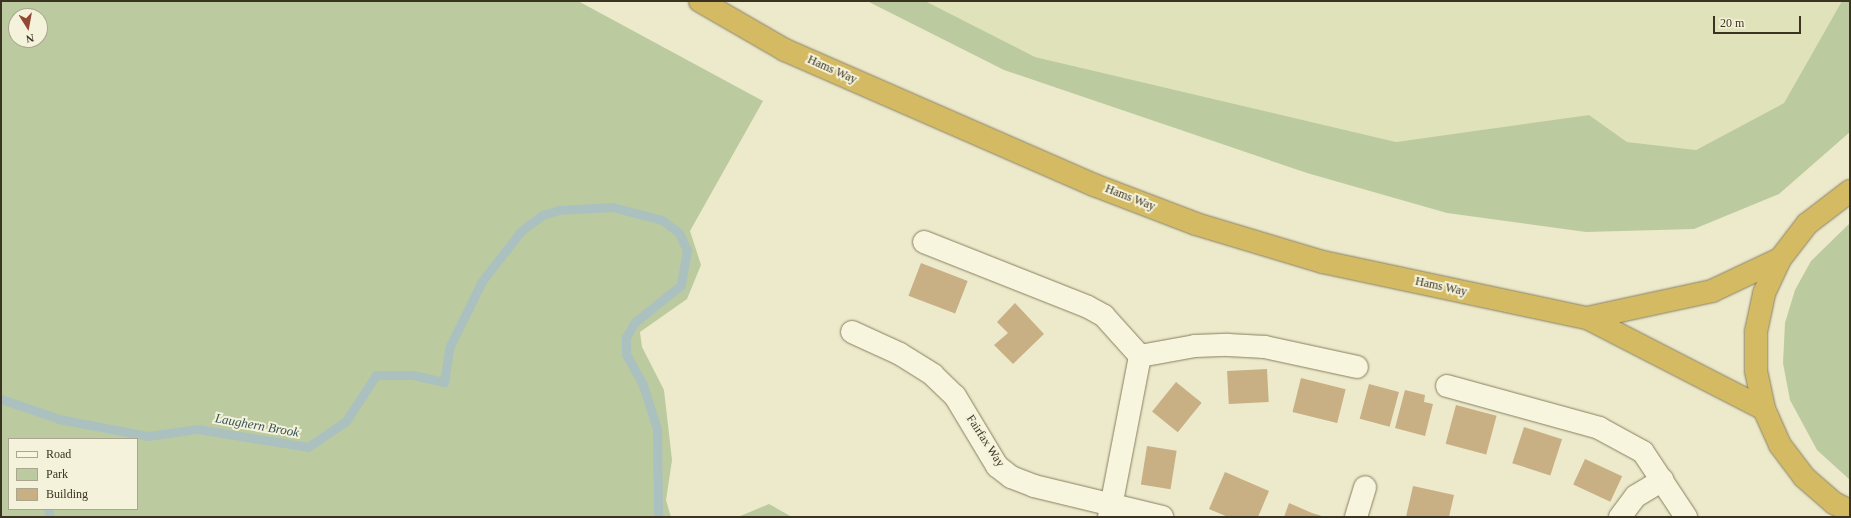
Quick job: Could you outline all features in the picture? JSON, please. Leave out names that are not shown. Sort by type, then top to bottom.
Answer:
[{"type":"highway","name":"Hams Way","points":[[700,1],[792,53],[1094,185],[1196,224],[1323,262],[1587,318],[1764,409]]},
{"type":"highway","points":[[1850,191],[1806,224],[1780,259],[1764,294],[1756,332],[1756,371],[1764,409],[1780,445],[1804,477],[1834,503],[1850,511]]},
{"type":"highway","name":"Hams Way","points":[[1587,318],[1712,290],[1780,259]]},
{"type":"street","points":[[924,242],[1088,307],[1104,316],[1140,356]]},
{"type":"street","name":"Fairfax Way","points":[[852,332],[900,354],[933,375],[955,396],[997,466],[1011,477],[1111,511],[1162,517]]},
{"type":"street","points":[[1140,356],[1195,346],[1228,345],[1265,348],[1357,368]]},
{"type":"street","points":[[1111,511],[1140,356]]},
{"type":"street","points":[[1447,386],[1599,428],[1643,452],[1663,480],[1686,517]]},
{"type":"street","points":[[1620,517],[1636,496],[1663,480]]},
{"type":"street","points":[[1356,517],[1365,487]]},
{"type":"green space","points":[[1,1],[578,1],[763,101],[690,231],[701,265],[687,299],[640,332],[642,347],[664,390],[672,460],[666,500],[671,517],[1,517]]},
{"type":"green space","points":[[867,1],[925,1],[1035,57],[1396,142],[1589,115],[1627,142],[1696,150],[1784,103],[1842,1],[1850,1],[1850,132],[1779,194],[1694,229],[1586,232],[1447,213],[1307,173],[1004,70]]},
{"type":"green space","points":[[925,1],[1842,1],[1784,103],[1696,150],[1627,142],[1589,115],[1396,142],[1035,57]]},
{"type":"green space","points":[[1850,223],[1850,480],[1817,450],[1790,400],[1783,363],[1785,323],[1795,290],[1811,261]]},
{"type":"green space","points":[[769,504],[792,517],[738,517]]},
{"type":"building","points":[[921,263],[968,281],[955,314],[908,296]]},
{"type":"building","points":[[1015,303],[1044,334],[1013,364],[994,345],[1008,333],[997,322]]},
{"type":"building","points":[[1267,369],[1269,402],[1229,404],[1227,371]]},
{"type":"building","points":[[1301,378],[1346,389],[1337,423],[1293,412]]},
{"type":"building","points":[[1176,382],[1202,403],[1178,432],[1152,412]]},
{"type":"building","points":[[1369,384],[1399,392],[1390,427],[1360,419]]},
{"type":"building","points":[[1405,390],[1425,395],[1424,402],[1433,404],[1425,436],[1395,428]]},
{"type":"building","points":[[1456,405],[1497,416],[1486,455],[1446,444]]},
{"type":"building","points":[[1524,427],[1562,439],[1550,476],[1512,463]]},
{"type":"building","points":[[1147,446],[1177,451],[1171,489],[1141,485]]},
{"type":"building","points":[[1585,459],[1622,476],[1610,502],[1573,484]]},
{"type":"building","points":[[1225,472],[1269,491],[1258,517],[1228,517],[1209,509]]},
{"type":"building","points":[[1413,486],[1454,495],[1449,517],[1406,517]]},
{"type":"building","points":[[1289,503],[1312,513],[1325,517],[1284,517]]},
{"type":"waterway","name":"Laughern Brook","points":[[1,399],[59,419],[148,436],[197,429],[308,447],[346,421],[376,375],[413,375],[444,382],[450,346],[482,281],[521,231],[542,215],[559,210],[612,207],[662,220],[679,233],[687,250],[681,285],[635,322],[626,337],[626,354],[643,385],[657,429],[658,517]]},
{"type":"waterway","points":[[48,510],[50,517]]}]
